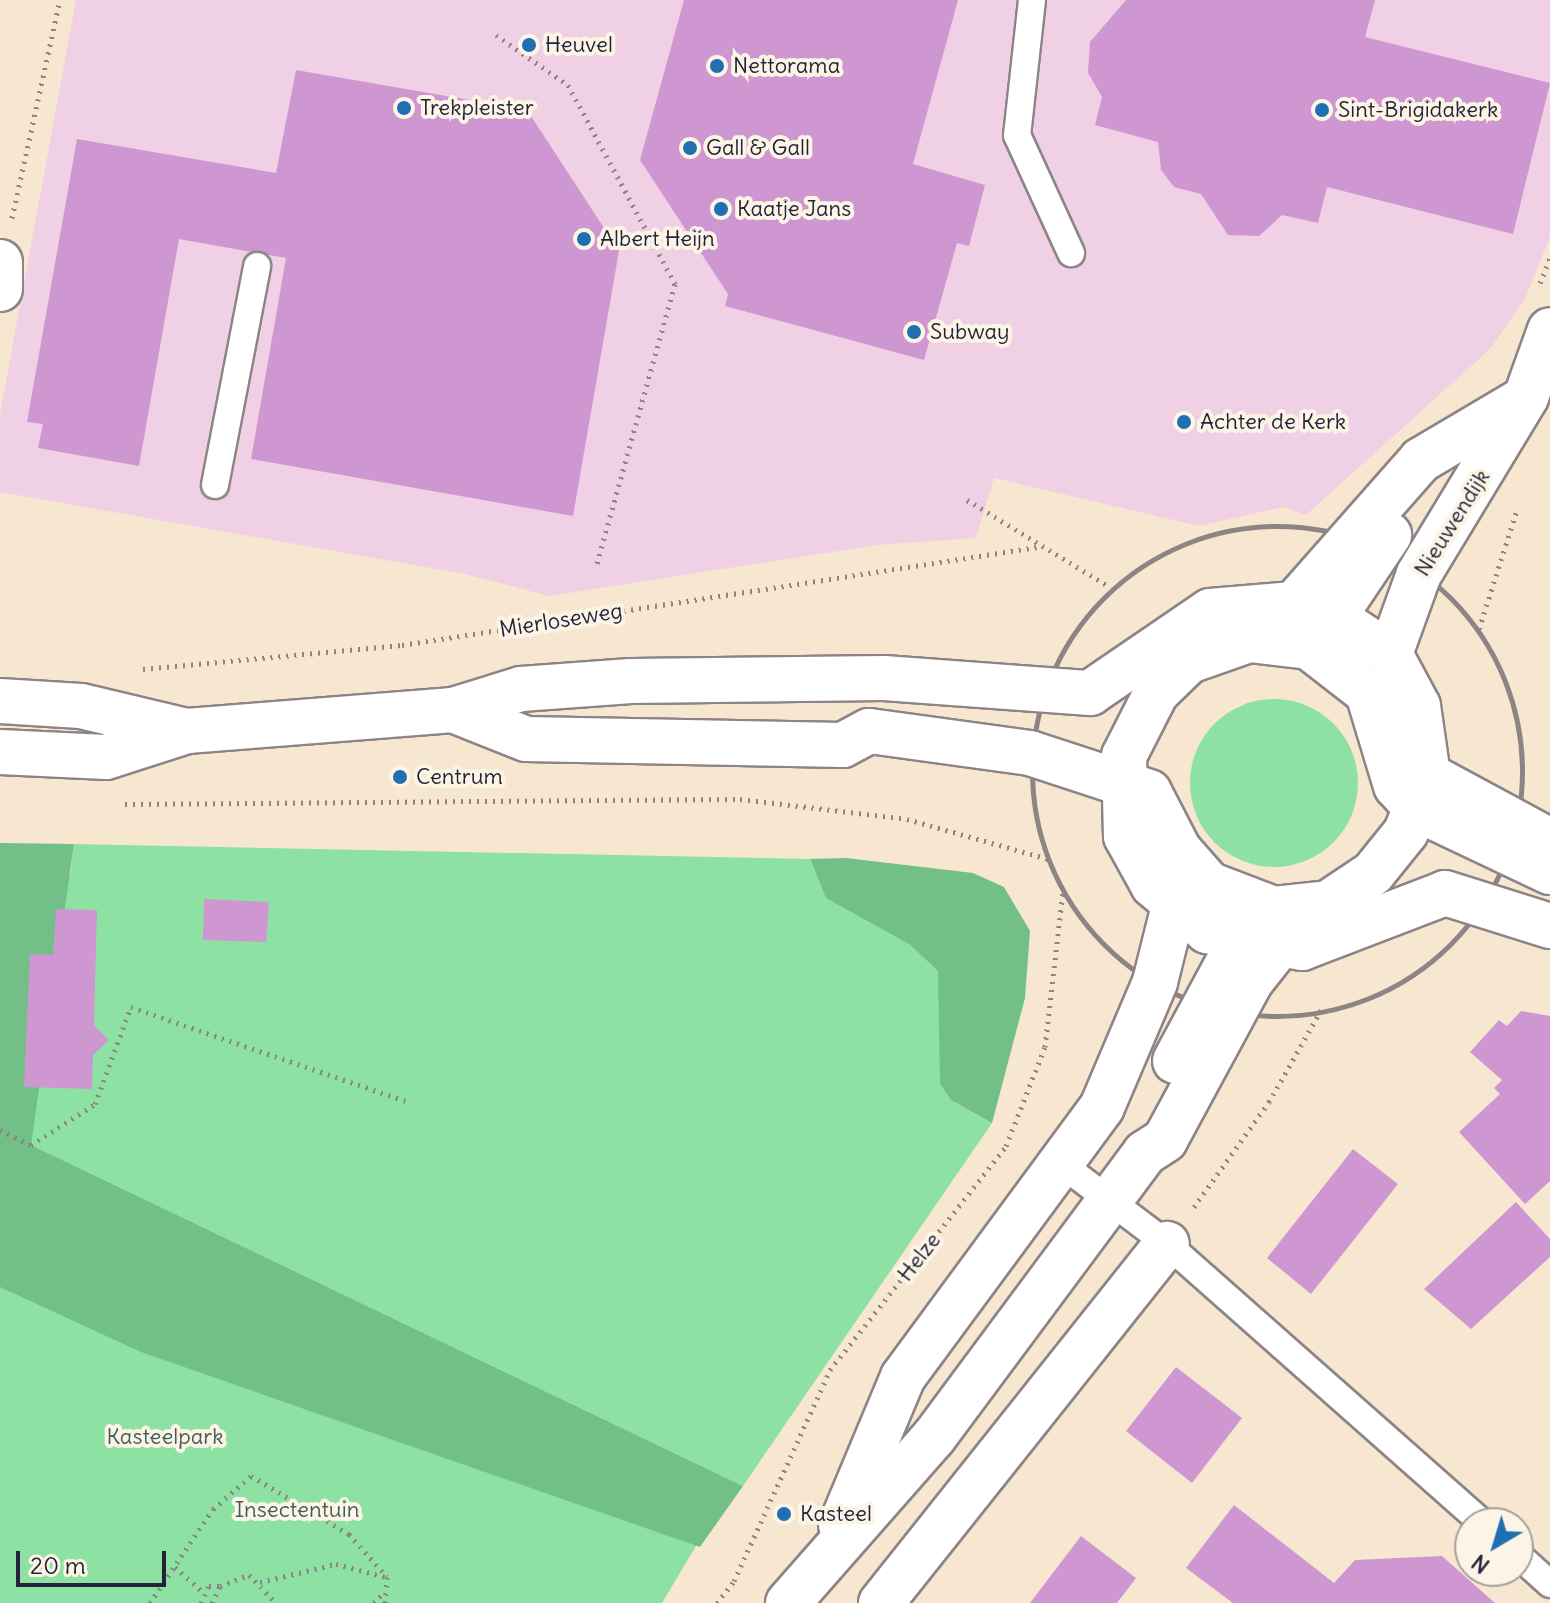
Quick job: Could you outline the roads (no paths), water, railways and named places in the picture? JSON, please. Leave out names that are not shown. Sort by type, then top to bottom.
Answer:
[{"type":"main road","name":"Nieuwendijk","points":[[1390,654],[1419,574],[1526,397],[1550,330]]},
{"type":"main road","name":"Nieuwendijk","points":[[1313,623],[1457,444],[1526,397]]},
{"type":"main road","points":[[0,752],[106,757],[187,731],[453,710],[521,689],[737,677],[884,678],[1041,694],[1090,693],[1106,684],[1182,624],[1210,611],[1313,623],[1390,654],[1418,706],[1422,792],[1393,851],[1351,890],[1299,910],[1207,931],[1174,906],[1140,866],[1121,793],[1142,715],[1189,661],[1249,640],[1313,623]]},
{"type":"main road","points":[[1313,623],[1368,693],[1396,786],[1422,792],[1550,841]]},
{"type":"main road","points":[[0,701],[81,706],[187,731]]},
{"type":"main road","points":[[453,710],[526,739],[843,745],[869,731],[944,739],[1121,793],[1149,792],[1179,850],[1248,923],[1278,947]]},
{"type":"main road","points":[[1422,792],[1550,872]]},
{"type":"main road","points":[[788,1603],[934,1437],[1114,1203],[1145,1153],[1165,1140],[1251,981],[1278,947],[1351,934],[1445,893],[1550,926]]},
{"type":"main road","points":[[828,1557],[903,1377],[1064,1166],[1102,1107],[1155,982],[1174,906]]},
{"type":"main road","points":[[1145,1153],[1144,1128],[1248,923]]},
{"type":"main road","points":[[881,1603],[1167,1244]]},
{"type":"lane","points":[[1032,0],[1017,135],[1071,253]]},
{"type":"lane","points":[[215,485],[257,266]]},
{"type":"lane","points":[[1064,1166],[1167,1244],[1464,1507]]},
{"type":"lane","points":[[1534,1570],[1550,1584]]},
{"type":"place","name":"Heuvel","points":[[529,45]]},
{"type":"place","name":"Nettorama","points":[[717,66]]},
{"type":"place","name":"Trekpleister","points":[[404,108]]},
{"type":"place","name":"Sint-Brigidakerk","points":[[1322,110]]},
{"type":"place","name":"Gall & Gall","points":[[690,148]]},
{"type":"place","name":"Kaatje Jans","points":[[721,209]]},
{"type":"place","name":"Albert Heijn","points":[[584,239]]},
{"type":"place","name":"Subway","points":[[914,332]]},
{"type":"place","name":"Achter de Kerk","points":[[1184,422]]},
{"type":"place","name":"Centrum","points":[[400,777]]},
{"type":"place","name":"Kasteel","points":[[784,1514]]},
{"type":"park label","name":"Kasteelpark","points":[[165,1437]]},
{"type":"park label","name":"Insectentuin","points":[[297,1510]]}]
